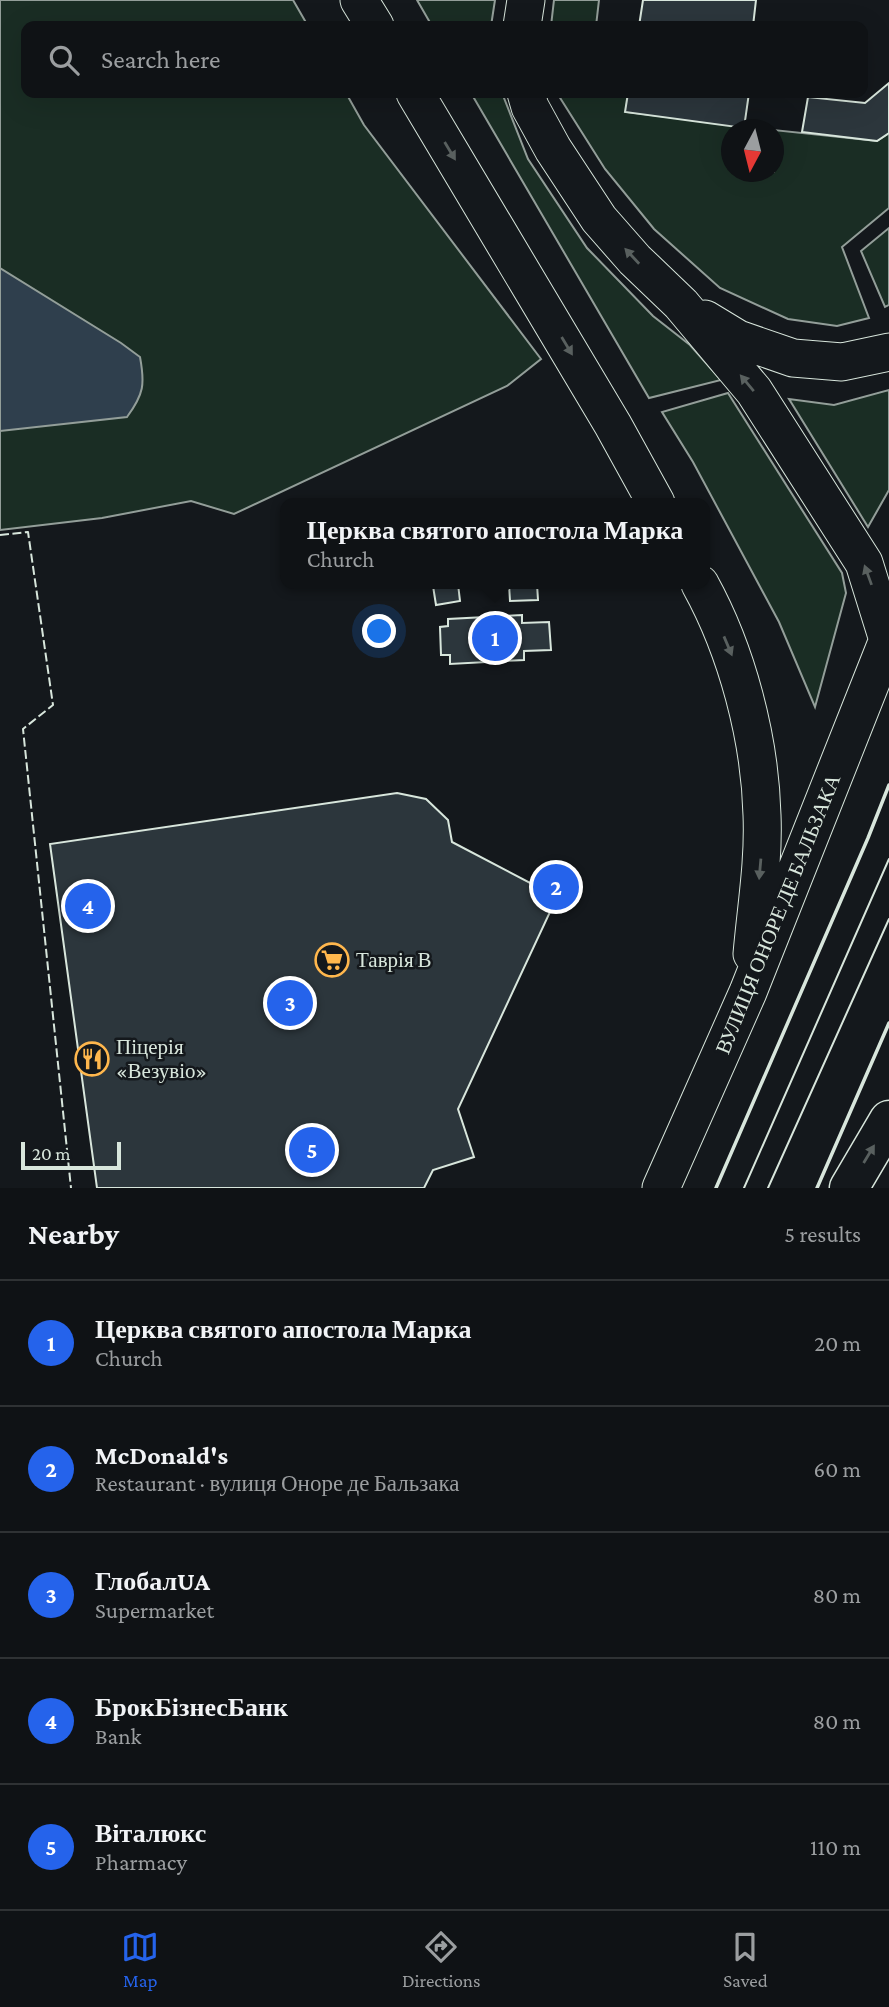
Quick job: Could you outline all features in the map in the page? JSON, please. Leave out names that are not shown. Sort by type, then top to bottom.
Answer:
[{"type":"main road","points":[[849,1188],[889,1121]]},
{"type":"street","points":[[359,0],[372,21]]},
{"type":"street","points":[[524,21],[526,0]]},
{"type":"street","points":[[418,98],[613,425],[653,498]]},
{"type":"street","points":[[527,98],[554,149],[599,219],[635,260],[681,303],[754,391],[864,563],[888,638]]},
{"type":"street","points":[[681,303],[738,339],[793,358],[842,362],[889,352]]},
{"type":"street","points":[[702,589],[734,661],[755,746],[762,814],[761,859],[748,992]]},
{"type":"street","name":"ВУЛИЦЯ ОНОРЕ ДЕ БАЛЬЗАКА","points":[[661,1188],[748,992],[888,638]]},
{"type":"green space","points":[[0,0],[293,0],[305,21],[21,21],[21,98],[349,98],[364,125],[541,359],[507,386],[234,514],[191,501],[102,518],[0,530]]},
{"type":"green space","points":[[417,0],[495,0],[492,21],[429,21]]},
{"type":"green space","points":[[554,0],[599,0],[597,21],[552,21]]},
{"type":"green space","points":[[474,98],[504,98],[528,159],[587,248],[653,316],[690,345],[721,380],[649,398]]},
{"type":"green space","points":[[560,98],[627,98],[626,112],[721,124],[721,182],[784,182],[784,131],[877,141],[889,133],[889,208],[842,247],[869,318],[837,326],[788,319],[720,288],[654,229],[605,169]]},
{"type":"green space","points":[[889,228],[889,305],[885,307],[861,251]]},
{"type":"green space","points":[[889,390],[889,490],[868,527],[789,399],[834,405]]},
{"type":"green space","points":[[728,393],[842,573],[846,593],[815,707],[779,622],[693,462],[662,412]]},
{"type":"water","points":[[0,268],[140,357],[142,388],[127,417],[0,431]]},
{"type":"building","points":[[643,0],[756,0],[754,21],[640,21]]},
{"type":"building","points":[[889,83],[889,133],[877,141],[802,132],[808,98],[865,103]]},
{"type":"building","points":[[627,98],[748,98],[745,119],[721,119],[721,125],[625,112]]},
{"type":"building","points":[[433,589],[459,589],[460,601],[436,605]]},
{"type":"building","points":[[509,589],[537,589],[538,600],[510,601]]},
{"type":"building","points":[[522,615],[522,623],[549,622],[551,650],[524,651],[524,660],[450,664],[450,655],[441,655],[440,627],[448,626],[448,619]]},
{"type":"building","points":[[397,793],[426,799],[448,820],[452,842],[557,897],[458,1109],[474,1157],[433,1170],[424,1188],[97,1188],[50,844]]},
{"type":"tram line","points":[[744,1188],[889,859]]},
{"type":"tram line","points":[[768,1188],[889,919]]},
{"type":"fence","points":[[0,535],[28,532],[53,705],[23,729],[71,1188]]},
{"type":"wall","points":[[716,1188],[889,785]]},
{"type":"wall","points":[[817,1188],[889,1023]]},
{"type":"place","name":"Церква святого апостола Марка","points":[[495,638]]},
{"type":"place","name":"McDonald's","points":[[556,887]]},
{"type":"place","name":"БрокБізнесБанк","points":[[88,906]]},
{"type":"place","name":"Таврія В","points":[[332,960]]},
{"type":"place","name":"ГлобалUA","points":[[290,1003]]},
{"type":"place","name":"Піцерія «Везувіо»","points":[[92,1059]]},
{"type":"place","name":"Віталюкс","points":[[312,1150]]}]
